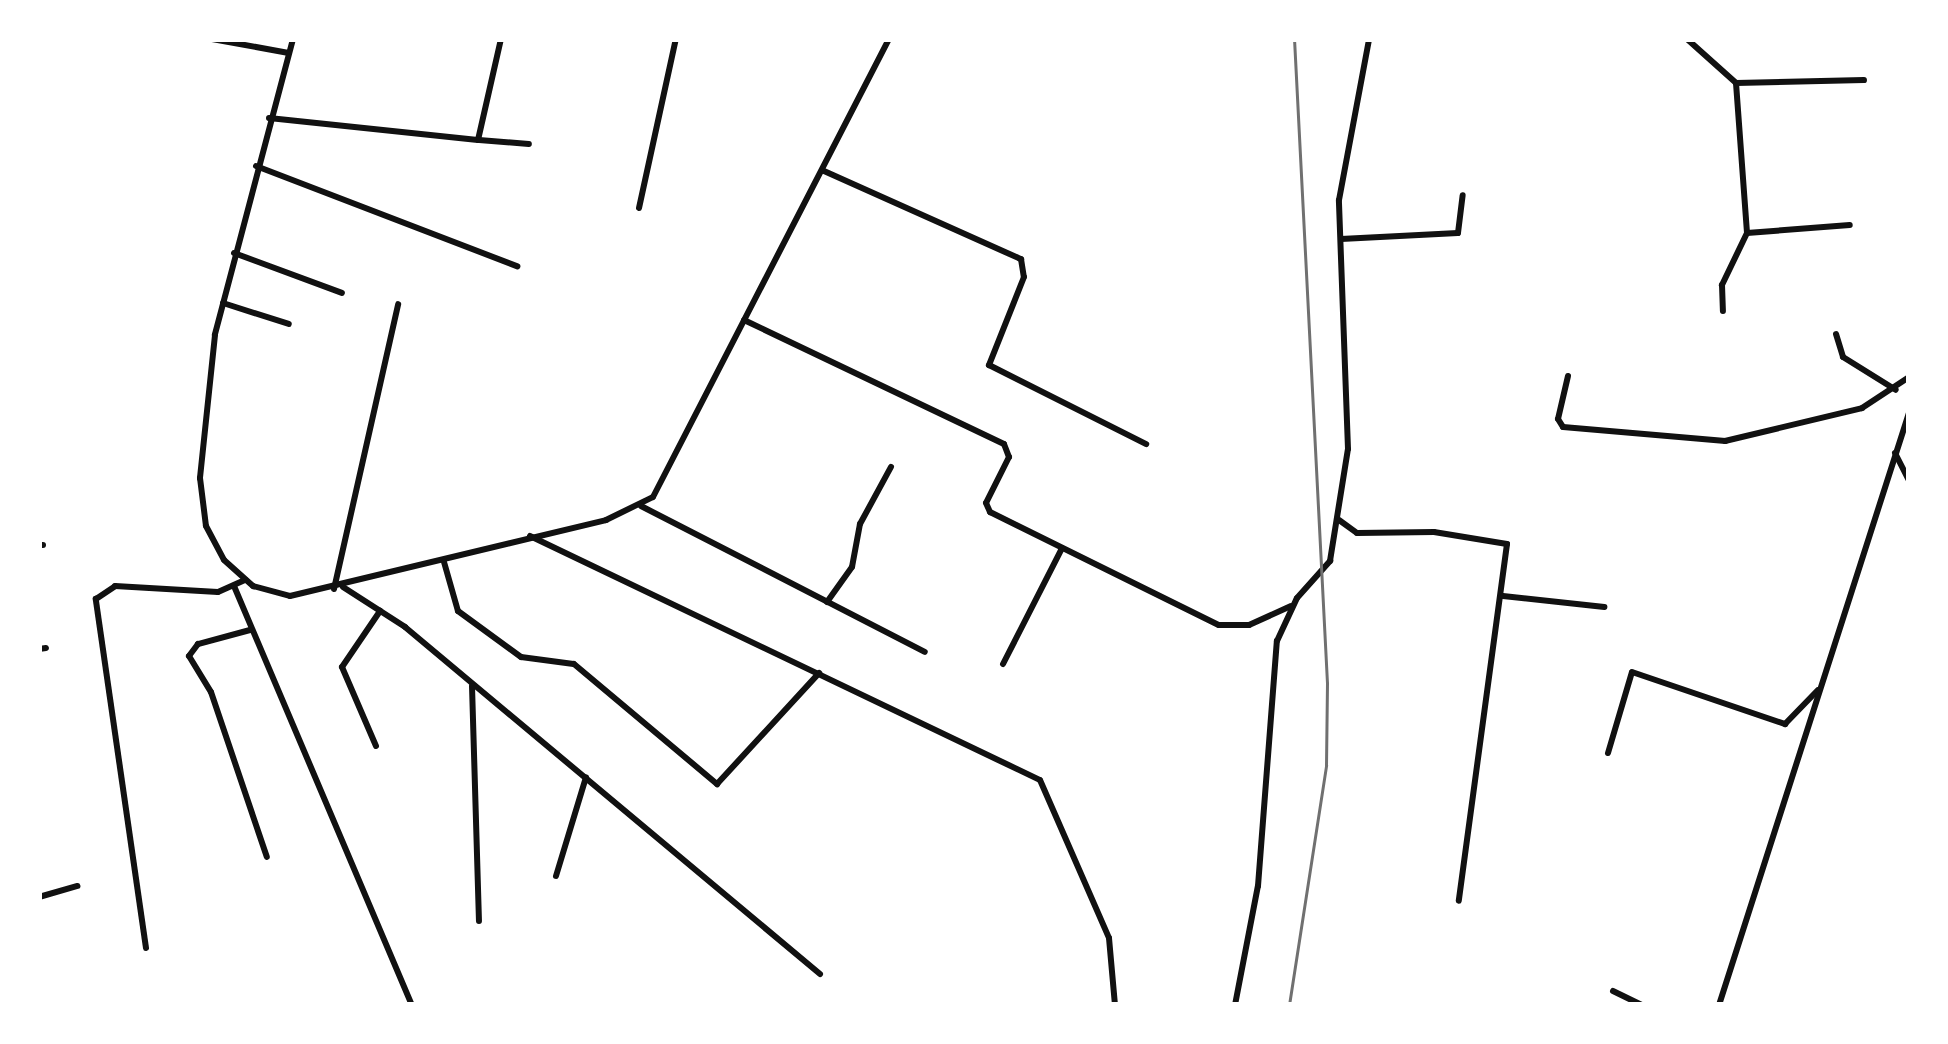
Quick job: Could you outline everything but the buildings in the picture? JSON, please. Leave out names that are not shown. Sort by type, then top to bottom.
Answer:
[{"type":"street","points":[[212,39],[289,53]]},
{"type":"street","points":[[293,39],[223,303],[203,411],[201,505],[214,544],[245,580],[290,596],[444,562],[641,506],[670,472],[889,39]]},
{"type":"street","points":[[478,140],[501,39]]},
{"type":"street","points":[[640,208],[676,39]]},
{"type":"street","points":[[1235,1005],[1258,886],[1276,641],[1292,606],[1327,567],[1337,518],[1352,376],[1341,238],[1345,143],[1369,39]]},
{"type":"street","points":[[1687,39],[1736,83],[1864,80]]},
{"type":"street","points":[[1723,311],[1722,286],[1747,233],[1736,83]]},
{"type":"street","points":[[269,118],[529,144]]},
{"type":"street","points":[[256,166],[517,266]]},
{"type":"street","points":[[824,170],[1015,253],[1024,278],[989,365],[1146,444]]},
{"type":"street","points":[[1341,238],[1457,233],[1463,195]]},
{"type":"street","points":[[1747,233],[1850,225]]},
{"type":"street","points":[[234,254],[342,292]]},
{"type":"street","points":[[223,303],[290,324]]},
{"type":"street","points":[[338,588],[398,304]]},
{"type":"street","points":[[744,320],[1004,444],[1010,457],[986,509],[1234,628],[1292,606]]},
{"type":"street","points":[[1836,334],[1843,357],[1896,390]]},
{"type":"street","points":[[1568,376],[1558,419],[1563,427],[1700,440],[1744,440],[1820,420],[1896,390],[1909,377]]},
{"type":"street","points":[[1719,1005],[1909,413]]},
{"type":"street","points":[[1895,453],[1909,481]]},
{"type":"street","points":[[827,602],[852,567],[860,524],[891,467]]},
{"type":"street","points":[[641,506],[926,652]]},
{"type":"street","points":[[1337,518],[1357,533],[1504,540],[1503,596],[1459,901]]},
{"type":"street","points":[[527,535],[1040,780],[1109,938],[1115,1005]]},
{"type":"street","points":[[1003,664],[1062,548]]},
{"type":"street","points":[[444,562],[458,611],[521,657],[574,664],[717,784],[820,673]]},
{"type":"street","points":[[146,948],[96,599],[116,586],[234,586],[245,580]]},
{"type":"street","points":[[234,586],[412,1005]]},
{"type":"street","points":[[338,588],[380,611],[820,974]]},
{"type":"street","points":[[1503,596],[1604,607]]},
{"type":"street","points":[[376,746],[342,667],[380,611]]},
{"type":"street","points":[[250,630],[198,644],[189,656],[211,692],[267,857]]},
{"type":"street","points":[[1608,753],[1632,672],[1785,724],[1822,685]]},
{"type":"street","points":[[472,686],[478,922]]},
{"type":"street","points":[[556,876],[586,777]]},
{"type":"street","points":[[39,897],[77,886]]},
{"type":"street","points":[[1613,992],[1642,1005]]},
{"type":"railway","points":[[1289,1005],[1326,765],[1327,683],[1294,39]]}]
